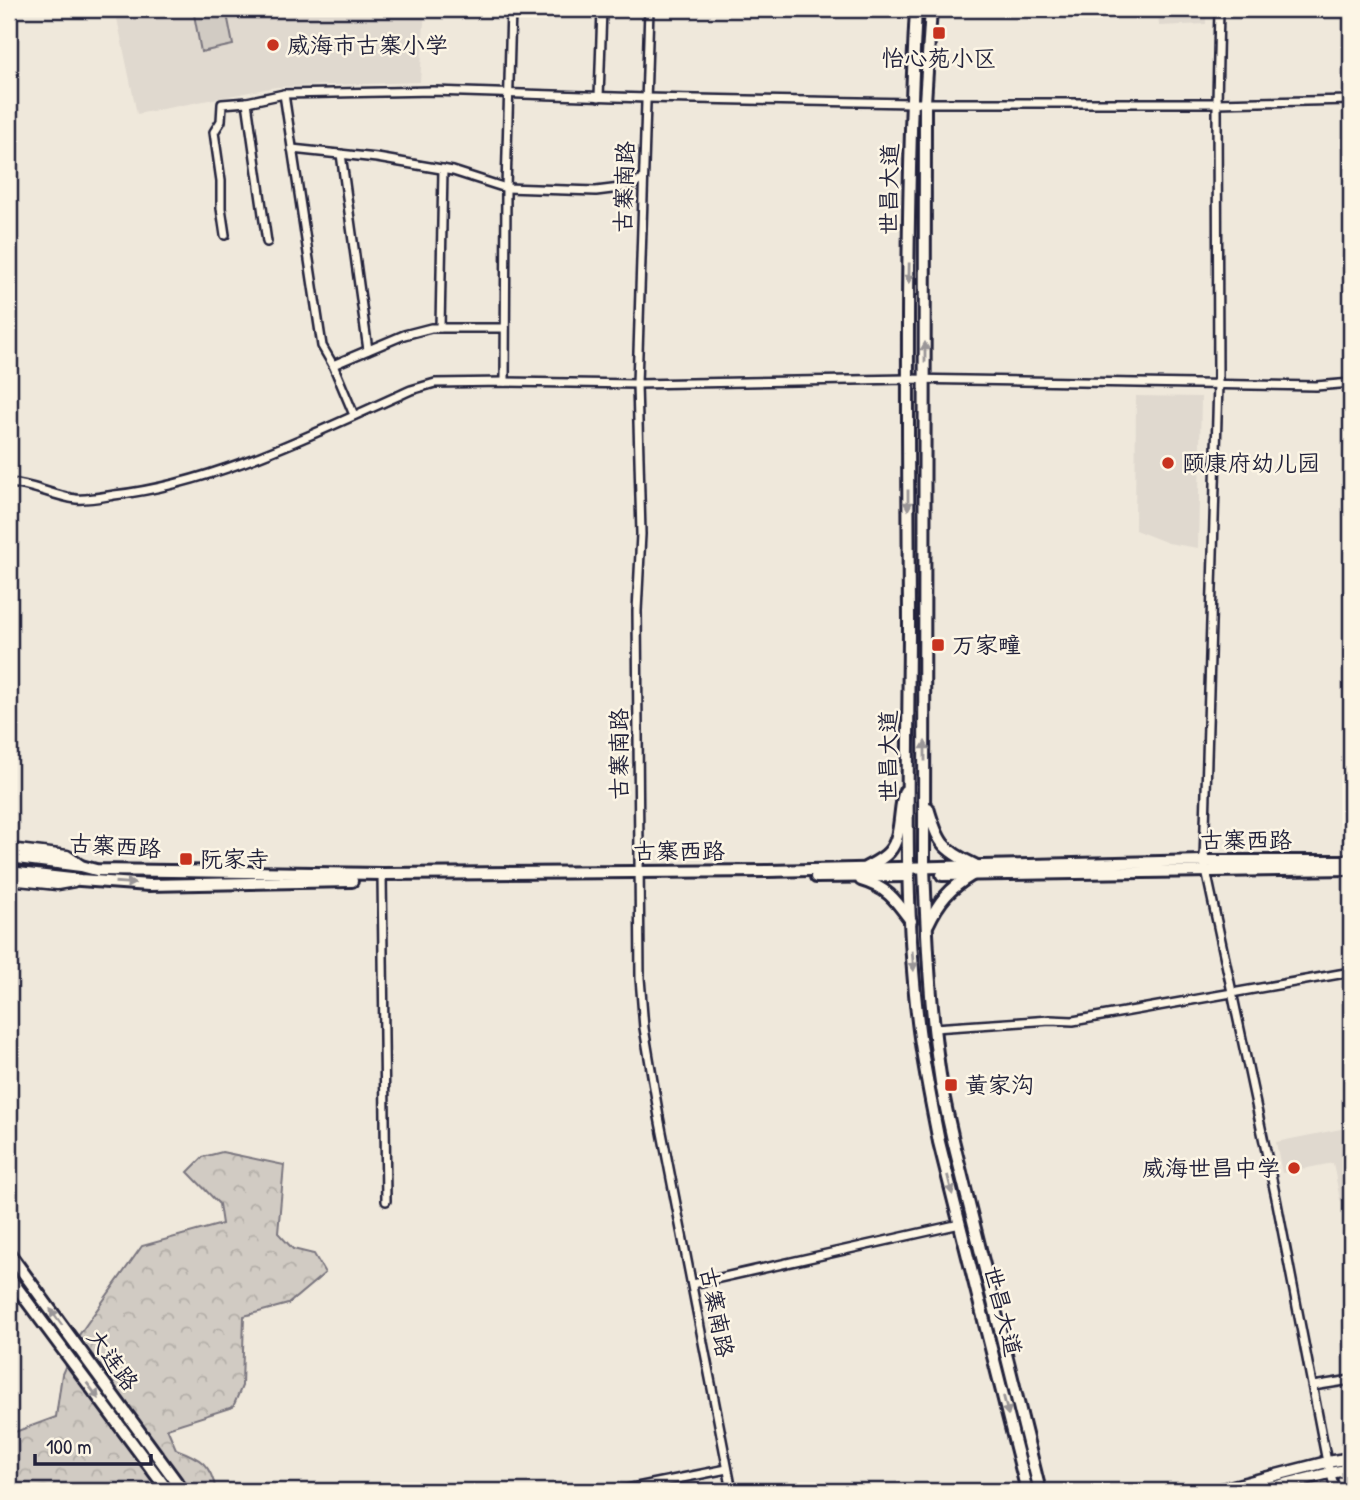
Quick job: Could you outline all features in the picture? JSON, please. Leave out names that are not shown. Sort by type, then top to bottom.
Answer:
[{"type":"main road","name":"世昌大道","points":[[916,9],[911,103],[908,379],[909,872],[919,1029],[939,1142],[1027,1491]]},
{"type":"main road","name":"世昌大道","points":[[931,9],[925,103],[924,872],[934,1028],[953,1140],[1040,1491]]},
{"type":"main road","points":[[864,869],[890,851],[895,842],[909,778]]},
{"type":"main road","points":[[925,798],[935,832],[945,848],[975,871],[947,895],[937,907],[927,927]]},
{"type":"main road","name":"古寨西路","points":[[9,857],[96,870],[382,877]]},
{"type":"main road","name":"古寨西路","points":[[9,872],[149,885],[382,877],[864,869],[924,872],[1351,861]]},
{"type":"main road","name":"古寨西路","points":[[1205,866],[1351,869]]},
{"type":"main road","name":"古寨西路","points":[[639,874],[852,877],[909,872]]},
{"type":"main road","points":[[852,877],[888,892],[911,921]]},
{"type":"main road","name":"大连路","points":[[9,1252],[183,1491]]},
{"type":"main road","name":"大连路","points":[[9,1277],[168,1491]]},
{"type":"street","points":[[505,382],[506,188],[511,9]]},
{"type":"street","points":[[599,97],[603,9]]},
{"type":"street","name":"古寨南路","points":[[649,9],[638,384],[641,534],[637,611],[640,978],[644,1028],[659,1117],[732,1491]]},
{"type":"street","points":[[1219,9],[1218,383],[1205,866],[1336,1491]]},
{"type":"street","points":[[225,235],[220,208],[221,181],[214,132],[221,121],[222,104],[284,94],[433,91],[911,103],[1351,100]]},
{"type":"street","points":[[284,94],[322,346],[354,415]]},
{"type":"street","points":[[247,102],[267,242]]},
{"type":"street","points":[[292,149],[377,158],[443,169],[506,188],[596,191],[620,188],[643,180]]},
{"type":"street","points":[[341,154],[368,350]]},
{"type":"street","points":[[440,328],[443,169]]},
{"type":"street","points":[[333,365],[404,335],[431,328],[505,328]]},
{"type":"street","points":[[9,483],[21,483],[78,499],[138,493],[195,480],[272,451],[411,390],[435,383],[638,384],[925,379],[1316,386],[1351,383]]},
{"type":"street","points":[[9,849],[67,856],[81,866]]},
{"type":"street","points":[[382,877],[386,1201]]},
{"type":"street","points":[[9,879],[57,884],[80,880]]},
{"type":"street","points":[[934,1028],[1051,1020],[1073,1021],[1351,972]]},
{"type":"street","points":[[693,1284],[960,1224]]},
{"type":"street","points":[[1313,1387],[1351,1380]]},
{"type":"street","points":[[1256,1491],[1351,1458]]},
{"type":"street","points":[[1213,1491],[1329,1467],[1351,1469]]},
{"type":"street","points":[[617,1491],[727,1469]]},
{"type":"shaded area","name":"威海市古寨小学","points":[[115,9],[425,9],[420,82],[276,87],[137,114]]},
{"type":"shaded area","points":[[1158,9],[1206,9],[1206,24],[1159,26]]},
{"type":"shaded area","name":"颐康府幼儿园","points":[[1136,396],[1201,397],[1198,548],[1168,543],[1135,530]]},
{"type":"shaded area","name":"威海世昌中学","points":[[1351,1127],[1351,1208],[1340,1200],[1333,1163],[1282,1173],[1276,1142]]},
{"type":"green space","points":[[193,9],[226,9],[233,45],[201,52]]},
{"type":"green space","points":[[222,1152],[284,1165],[278,1233],[293,1249],[314,1254],[325,1273],[288,1304],[244,1316],[242,1386],[233,1407],[167,1428],[176,1449],[198,1459],[207,1468],[216,1491],[9,1491],[9,1431],[15,1432],[56,1417],[62,1374],[79,1335],[142,1246],[222,1224],[219,1204],[188,1172],[203,1157]]},
{"type":"place","name":"怡心苑小区","points":[[939,33]]},
{"type":"place","name":"威海市古寨小学","points":[[273,45]]},
{"type":"place","name":"颐康府幼儿园","points":[[1168,463]]},
{"type":"place","name":"万家疃","points":[[938,645]]},
{"type":"place","name":"阮家寺","points":[[186,859]]},
{"type":"place","name":"黄家沟","points":[[951,1085]]},
{"type":"place","name":"威海世昌中学","points":[[1294,1168]]}]
